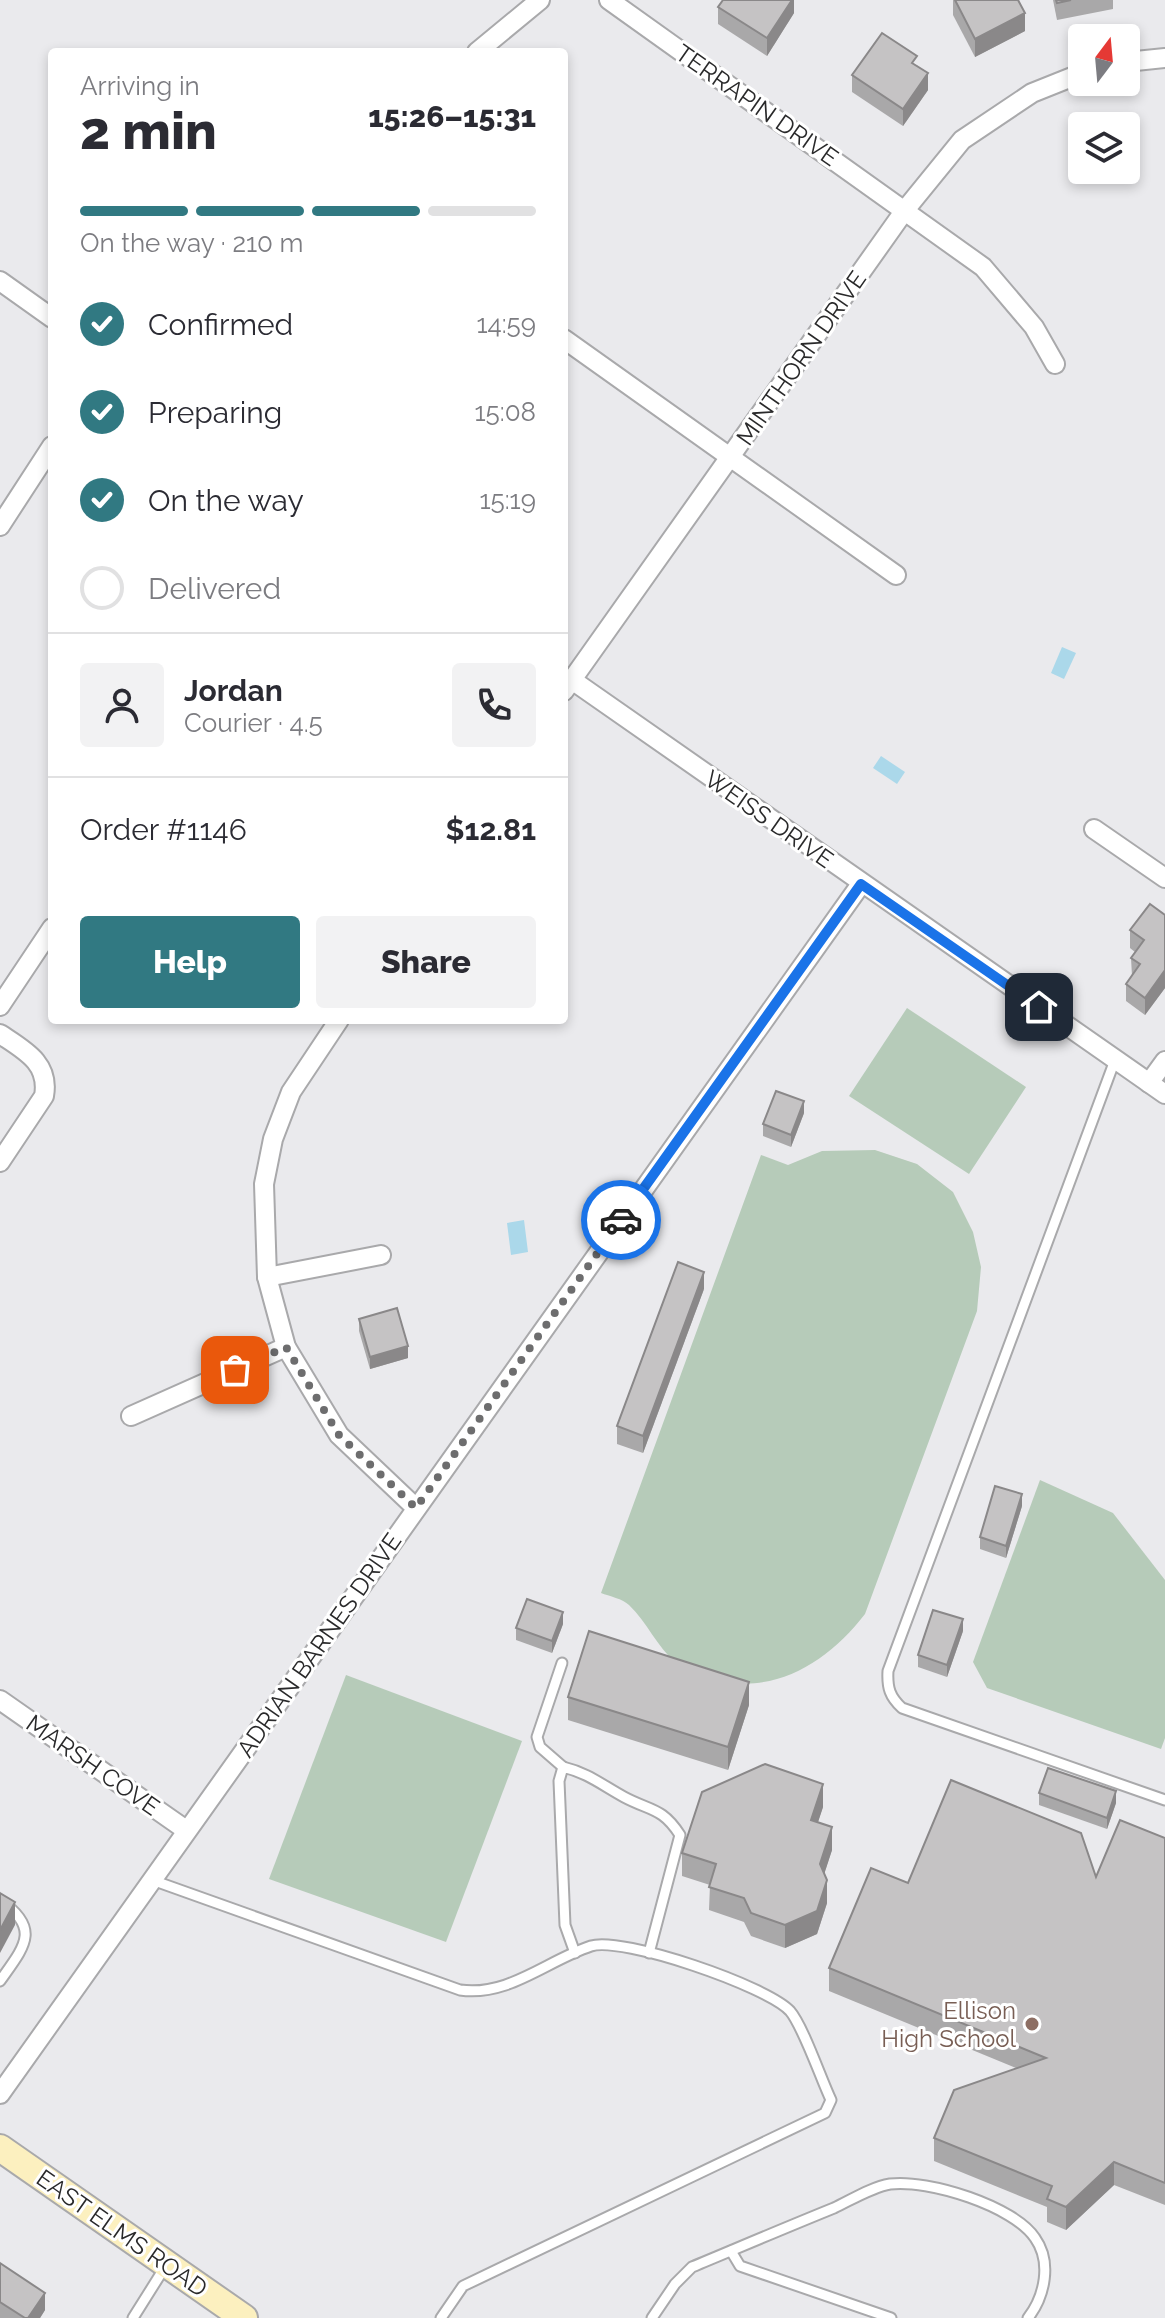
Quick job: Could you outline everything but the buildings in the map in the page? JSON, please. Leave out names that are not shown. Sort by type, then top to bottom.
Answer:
[{"type":"main road","name":"EAST ELMS ROAD","points":[[0,2148],[166,2264],[218,2306],[244,2318]]},
{"type":"street","points":[[482,48],[540,0]]},
{"type":"street","name":"TERRAPIN DRIVE","points":[[609,0],[983,267],[1034,327],[1055,364]]},
{"type":"street","points":[[1140,61],[1165,58]]},
{"type":"street","name":"MINTHORN DRIVE","points":[[568,686],[905,210],[962,140],[1032,93],[1068,79]]},
{"type":"street","points":[[0,281],[48,315]]},
{"type":"street","points":[[568,342],[896,575]]},
{"type":"street","points":[[0,526],[48,452]]},
{"type":"street","name":"WEISS DRIVE","points":[[568,686],[1165,1094]]},
{"type":"street","points":[[1094,829],[1165,878]]},
{"type":"street","name":"ADRIAN BARNES DRIVE","points":[[0,2094],[861,884]]},
{"type":"street","points":[[0,1006],[48,934]]},
{"type":"street","points":[[336,1024],[291,1092],[273,1139],[264,1184],[267,1277],[286,1347],[339,1435],[416,1508]]},
{"type":"street","points":[[0,1034],[35,1057],[46,1084],[44,1096],[0,1162]]},
{"type":"street","points":[[1149,1083],[1165,1061]]},
{"type":"street","points":[[267,1277],[381,1255]]},
{"type":"street","points":[[131,1416],[286,1347]]},
{"type":"street","name":"MARSH COVE","points":[[0,1700],[186,1830]]},
{"type":"lane","points":[[1115,1060],[894,1656],[887,1685],[893,1700],[902,1708],[1165,1800]]},
{"type":"lane","points":[[562,1663],[537,1737],[540,1747],[563,1767],[596,1777],[625,1798],[669,1817],[680,1835],[649,1953]]},
{"type":"lane","points":[[563,1767],[559,1781],[565,1925],[575,1953]]},
{"type":"lane","points":[[152,1880],[460,1990],[492,1991],[575,1953],[608,1942],[750,1987],[772,1997],[791,2013],[831,2100],[825,2113],[463,2286],[441,2318]]},
{"type":"lane","points":[[0,1900],[17,1912],[27,1931],[24,1946],[0,1981]]},
{"type":"lane","points":[[652,2318],[675,2284],[692,2267],[889,2184],[943,2191],[996,2208],[1020,2221],[1036,2239],[1043,2257],[1044,2280],[1039,2304],[1028,2318]]},
{"type":"lane","points":[[731,2251],[740,2266],[891,2318]]},
{"type":"lane","points":[[133,2318],[166,2264]]},
{"type":"green space","points":[[907,1008],[1026,1087],[969,1174],[849,1096]]},
{"type":"green space","points":[[875,1150],[917,1164],[953,1192],[973,1232],[981,1267],[977,1311],[865,1614],[833,1648],[794,1673],[751,1683],[704,1676],[676,1663],[626,1603],[601,1593],[761,1155],[788,1165],[822,1151]]},
{"type":"green space","points":[[1040,1480],[1113,1513],[1165,1580],[1165,1738],[1161,1749],[987,1688],[973,1662]]},
{"type":"green space","points":[[346,1675],[522,1741],[446,1942],[269,1879]]},
{"type":"water","points":[[1062,647],[1076,653],[1064,679],[1051,673]]},
{"type":"water","points":[[881,756],[905,772],[897,784],[873,768]]},
{"type":"water","points":[[524,1220],[528,1252],[511,1255],[507,1223]]},
{"type":"way so far","points":[[235,1370],[286,1347],[339,1435],[416,1508],[621,1220]]},
{"type":"place","name":"Ellison High School","points":[[1032,2024]]},
{"type":"route","points":[[621,1220],[861,884],[1039,1007]]}]
